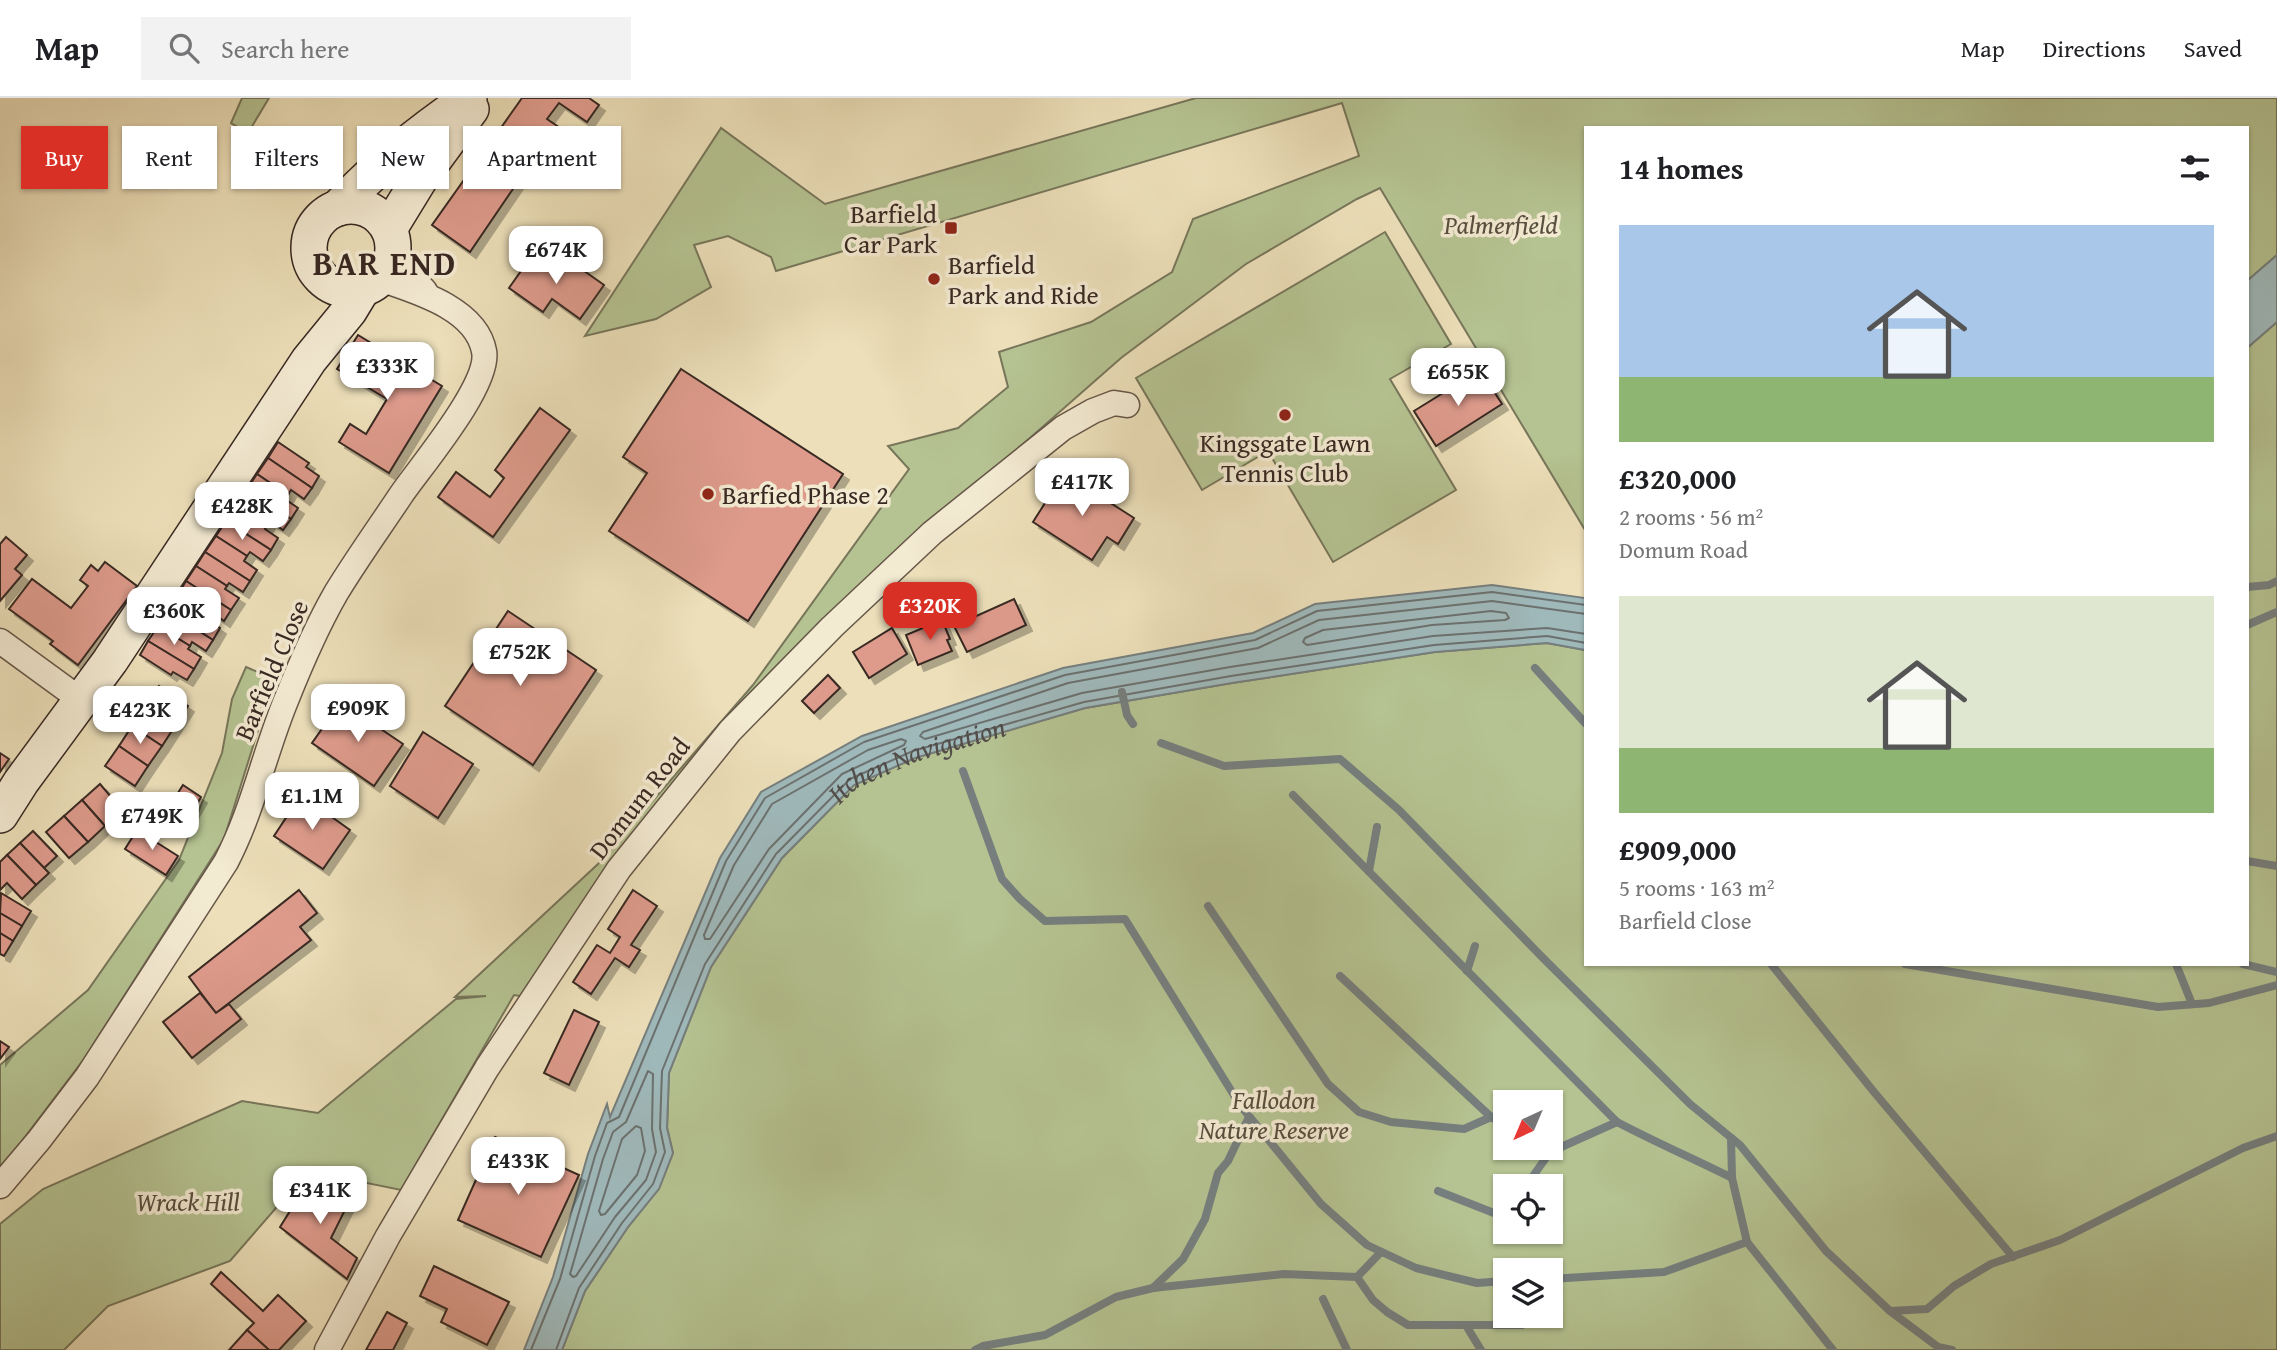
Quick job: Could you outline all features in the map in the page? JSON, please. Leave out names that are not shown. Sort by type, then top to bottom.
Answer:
[{"type":"main road","points":[[338,208],[352,192],[469,98]]},
{"type":"main road","points":[[0,815],[20,782],[110,661],[309,360],[349,311],[381,263],[419,180],[480,98]]},
{"type":"main road","points":[[350,206],[373,212],[381,263],[352,290],[329,284],[320,276],[310,256],[311,237],[318,222],[338,208],[350,206]]},
{"type":"main road","points":[[309,360],[320,276]]},
{"type":"street","name":"Barfield Close","points":[[0,1186],[87,1077],[226,862],[242,830],[286,701],[335,594],[446,433],[480,376],[485,353],[481,339],[457,313],[381,263]]},
{"type":"street","name":"Domum Road","points":[[327,1350],[388,1236],[487,1068],[618,869],[730,731],[803,656],[932,533],[1063,428],[1114,403],[1128,405]]},
{"type":"street","points":[[0,641],[81,700]]},
{"type":"green space","points":[[242,98],[269,98],[252,126],[236,126],[231,123]]},
{"type":"green space","points":[[1196,98],[2277,98],[2277,255],[2249,279],[2249,126],[1584,126],[1584,528],[1380,188],[1357,199],[1246,264],[1121,358],[924,531],[828,620],[532,998],[514,995],[401,1190],[308,1171],[230,1261],[108,1306],[64,1350],[0,1350],[0,1224],[43,1189],[242,1101],[318,1113],[456,999],[486,996],[455,997],[598,864],[753,685],[909,469],[888,446],[958,428],[1008,387],[999,352],[1091,322],[1172,272],[1193,219],[1359,156],[1342,103],[776,271],[771,257],[728,236],[694,245],[711,287],[656,319],[585,336],[721,128],[825,204]]},
{"type":"green space","name":"Kingsgate Lawn Tennis Club","points":[[1385,232],[1451,344],[1390,379],[1456,490],[1333,562],[1268,451],[1202,490],[1136,378]]},
{"type":"green space","name":"Fallodon Nature Reserve","points":[[2277,322],[2277,1350],[562,1350],[585,1291],[628,1227],[659,1188],[673,1153],[667,1128],[669,1073],[711,967],[782,858],[854,785],[915,758],[1085,708],[1435,652],[1547,643],[1584,650],[1584,966],[2249,966],[2249,346]]},
{"type":"green space","points":[[246,667],[274,679],[224,839],[84,1059],[0,1170],[0,1065],[88,990],[179,860],[222,753],[232,699]]},
{"type":"water","points":[[2277,255],[2277,322],[2249,346],[2249,279]]},
{"type":"water","name":"Itchen Navigation","points":[[1492,585],[1584,598],[1584,650],[1547,643],[1435,652],[1085,708],[915,758],[854,785],[782,858],[711,967],[669,1073],[667,1128],[673,1153],[659,1189],[628,1227],[585,1291],[562,1350],[524,1350],[553,1277],[588,1154],[607,1104],[610,1117],[720,858],[761,792],[862,736],[1063,668],[1253,633],[1315,604]]},
{"type":"building","points":[[522,98],[589,98],[599,105],[587,122],[559,103],[547,119],[557,126],[502,126]]},
{"type":"building","points":[[463,181],[463,189],[513,189],[470,252],[432,225]]},
{"type":"building","points":[[533,254],[561,273],[570,261],[604,285],[580,319],[552,299],[543,312],[509,288]]},
{"type":"building","points":[[358,335],[442,386],[389,473],[339,442],[350,424],[366,434],[387,399],[337,369]]},
{"type":"building","points":[[681,369],[843,474],[748,621],[609,531],[647,473],[623,457]]},
{"type":"building","points":[[1480,370],[1502,404],[1436,446],[1414,411]]},
{"type":"building","points":[[540,408],[570,430],[493,537],[438,497],[456,472],[490,497],[504,478],[495,470]]},
{"type":"building","points":[[278,442],[309,463],[306,467],[319,476],[312,488],[268,458]]},
{"type":"building","points":[[268,458],[312,488],[304,499],[291,490],[288,495],[257,474]]},
{"type":"building","points":[[1064,473],[1134,518],[1118,544],[1107,537],[1092,560],[1033,522]]},
{"type":"building","points":[[257,474],[288,495],[285,499],[298,508],[291,519],[247,489]]},
{"type":"building","points":[[247,489],[291,519],[283,530],[270,521],[267,526],[237,505]]},
{"type":"building","points":[[237,505],[267,526],[265,529],[278,538],[271,550],[226,521]]},
{"type":"building","points":[[226,521],[271,550],[263,561],[250,552],[247,556],[216,536]]},
{"type":"building","points":[[216,536],[247,556],[244,561],[257,570],[250,581],[205,552]]},
{"type":"building","points":[[6,537],[27,555],[15,569],[22,575],[0,601],[0,544]]},
{"type":"building","points":[[205,552],[250,581],[243,592],[229,583],[227,586],[196,566]]},
{"type":"building","points":[[105,562],[137,586],[78,665],[50,644],[53,641],[9,609],[32,579],[71,608],[88,586],[80,580],[91,565],[98,571]]},
{"type":"building","points":[[196,566],[227,586],[225,589],[239,598],[231,610],[186,581]]},
{"type":"building","points":[[186,581],[231,610],[224,621],[211,612],[209,616],[177,596]]},
{"type":"building","points":[[177,596],[209,616],[207,619],[220,628],[213,640],[167,611]]},
{"type":"building","points":[[1014,599],[1026,625],[967,652],[954,626]]},
{"type":"building","points":[[167,611],[213,640],[206,651],[192,642],[190,646],[158,626]]},
{"type":"building","points":[[508,611],[596,670],[533,765],[445,706]]},
{"type":"building","points":[[942,620],[952,651],[918,665],[906,635]]},
{"type":"building","points":[[158,626],[190,646],[188,649],[201,657],[194,669],[148,641]]},
{"type":"building","points":[[892,628],[907,654],[869,678],[853,652]]},
{"type":"building","points":[[148,641],[194,669],[187,680],[173,672],[171,675],[140,655]]},
{"type":"building","points":[[828,675],[840,688],[814,713],[802,701]]},
{"type":"building","points":[[159,686],[188,706],[175,726],[145,706]]},
{"type":"building","points":[[341,702],[403,744],[374,786],[312,743]]},
{"type":"building","points":[[145,706],[175,726],[162,746],[132,726]]},
{"type":"building","points":[[132,726],[162,746],[148,766],[119,746]]},
{"type":"building","points":[[423,732],[473,764],[438,818],[390,786]]},
{"type":"building","points":[[119,746],[148,766],[135,786],[105,766]]},
{"type":"building","points":[[0,753],[9,759],[0,772]]},
{"type":"building","points":[[100,784],[123,811],[105,826],[82,800]]},
{"type":"building","points":[[183,785],[201,797],[190,816],[171,804]]},
{"type":"building","points":[[301,795],[350,830],[323,869],[274,836]]},
{"type":"building","points":[[82,800],[105,826],[88,842],[64,816]]},
{"type":"building","points":[[64,816],[88,842],[69,858],[46,832]]},
{"type":"building","points":[[137,830],[178,856],[166,875],[125,849]]},
{"type":"building","points":[[33,831],[57,856],[44,868],[20,843]]},
{"type":"building","points":[[20,843],[49,873],[36,885],[7,855]]},
{"type":"building","points":[[7,855],[36,885],[22,899],[7,883],[0,890],[0,862]]},
{"type":"building","points":[[299,890],[317,913],[300,927],[311,940],[216,1013],[189,977]]},
{"type":"building","points":[[633,890],[657,906],[631,945],[640,950],[629,967],[615,958],[591,994],[573,982],[597,945],[610,953],[620,937],[608,929]]},
{"type":"building","points":[[1,893],[31,911],[22,926],[0,913]]},
{"type":"building","points":[[0,913],[22,926],[13,941],[0,933]]},
{"type":"building","points":[[0,933],[13,941],[4,956],[0,954]]},
{"type":"building","points":[[200,993],[216,1013],[229,1004],[241,1019],[192,1058],[163,1022]]},
{"type":"building","points":[[574,1010],[599,1022],[569,1085],[544,1073]]},
{"type":"building","points":[[0,1041],[9,1047],[0,1059]]},
{"type":"building","points":[[495,1137],[579,1175],[541,1257],[458,1220]]},
{"type":"building","points":[[310,1179],[349,1202],[331,1238],[357,1258],[347,1279],[280,1227]]},
{"type":"building","points":[[434,1266],[509,1302],[487,1345],[441,1322],[447,1309],[420,1296]]},
{"type":"building","points":[[221,1272],[263,1311],[278,1295],[306,1321],[279,1350],[269,1350],[247,1330],[254,1323],[211,1284]]},
{"type":"building","points":[[387,1312],[407,1323],[393,1350],[366,1350]]},
{"type":"building","points":[[247,1330],[269,1350],[229,1350]]},
{"type":"waterway","points":[[2249,587],[2269,585],[2277,581]]},
{"type":"waterway","points":[[2249,624],[2277,612]]},
{"type":"waterway","points":[[1535,668],[1584,722]]},
{"type":"waterway","points":[[1122,692],[1127,715],[1133,724]]},
{"type":"waterway","points":[[1161,743],[1224,766],[1340,759],[1399,810],[1690,1104],[1740,1145],[1826,1251],[1890,1311],[1927,1309],[1954,1286],[1991,1264],[2060,1240],[2243,1148],[2277,1136]]},
{"type":"waterway","name":"Itchen Navigation","points":[[963,771],[1002,879],[1045,921],[1125,919],[1240,1105],[1321,1204],[1367,1245],[1416,1268],[1477,1283],[1493,1282]]},
{"type":"waterway","points":[[1293,795],[1617,1122],[1732,1178]]},
{"type":"waterway","points":[[1369,871],[1377,827]]},
{"type":"waterway","points":[[2249,861],[2277,866]]},
{"type":"waterway","points":[[1208,906],[1328,1084],[1359,1112],[1391,1122],[1464,1129],[1491,1117]]},
{"type":"waterway","points":[[1467,971],[1475,946]]},
{"type":"waterway","points":[[2249,965],[2277,972]]},
{"type":"waterway","points":[[1773,966],[2013,1257]]},
{"type":"waterway","points":[[1917,966],[2158,1007],[2209,1003],[2277,985]]},
{"type":"waterway","points":[[2177,966],[2192,1004]]},
{"type":"waterway","points":[[1340,976],[1493,1118]]},
{"type":"waterway","points":[[975,1350],[983,1346],[1045,1335],[1116,1297],[1153,1288],[1183,1259],[1205,1219],[1218,1173],[1228,1161],[1249,1117]]},
{"type":"waterway","points":[[1534,1174],[1550,1152],[1617,1122]]},
{"type":"waterway","points":[[1731,1138],[1732,1178],[1747,1242]]},
{"type":"waterway","points":[[1438,1191],[1493,1213]]},
{"type":"waterway","points":[[1563,1278],[1664,1272],[1747,1242],[1833,1350]]},
{"type":"waterway","points":[[1153,1288],[1284,1274],[1357,1277],[1381,1252]]},
{"type":"waterway","points":[[1357,1277],[1373,1300],[1408,1325],[1493,1325]]},
{"type":"waterway","points":[[1323,1299],[1347,1350]]},
{"type":"waterway","points":[[1890,1311],[1938,1347],[1952,1350]]},
{"type":"waterway","points":[[1467,1327],[1481,1350]]},
{"type":"place","name":"Barfield Car Park","points":[[951,228]]},
{"type":"place","name":"Barfield Park and Ride","points":[[934,279]]},
{"type":"place","name":"Kingsgate Lawn Tennis Club","points":[[1285,415]]},
{"type":"place","name":"Barfied Phase 2","points":[[708,494]]},
{"type":"district","name":"BAR END","points":[[385,263]]},
{"type":"park label","name":"Palmerfield","points":[[1501,224]]},
{"type":"park label","name":"Wrack Hill","points":[[188,1201]]}]
